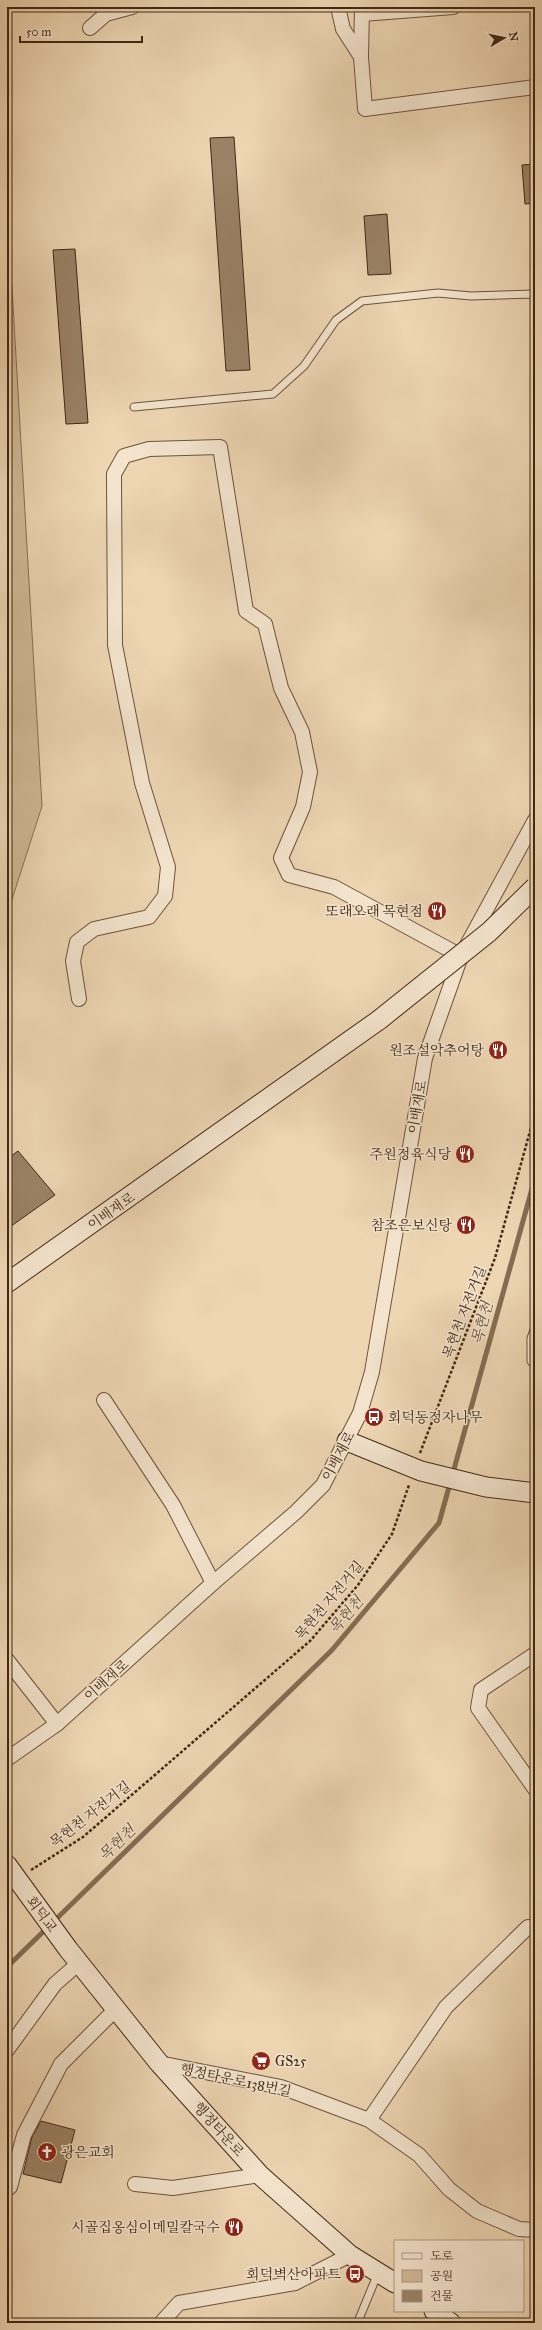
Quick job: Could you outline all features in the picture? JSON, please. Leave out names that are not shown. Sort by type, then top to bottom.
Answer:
[{"type":"street","points":[[90,28],[106,14],[132,7]]},
{"type":"street","points":[[338,7],[343,29],[361,57]]},
{"type":"street","points":[[453,7],[362,10],[361,57],[366,109],[535,87]]},
{"type":"street","points":[[79,999],[73,961],[77,942],[94,929],[149,917],[165,896],[168,867],[142,783],[115,645],[114,474],[124,456],[149,449],[220,447],[246,611],[265,624],[281,688],[302,732],[310,772],[303,807],[281,858],[289,875],[334,887],[462,956]]},
{"type":"street","name":"이배재로","points":[[7,1759],[57,1724],[214,1583],[296,1512],[323,1485],[347,1441],[360,1413],[372,1372],[425,1058],[462,956],[535,820]]},
{"type":"street","name":"이배재로","points":[[7,1283],[379,1020],[489,932],[535,886]]},
{"type":"street","points":[[104,1400],[173,1505],[214,1583]]},
{"type":"street","points":[[347,1441],[418,1469],[486,1487],[535,1493]]},
{"type":"street","points":[[535,1654],[481,1690],[478,1708],[535,1789]]},
{"type":"street","points":[[7,1660],[57,1724]]},
{"type":"street","name":"회덕교","points":[[11,1872],[74,1956]]},
{"type":"street","points":[[369,2120],[446,2007],[528,1927]]},
{"type":"street","points":[[7,2050],[74,1956]]},
{"type":"street","name":"행정타운로","points":[[74,1956],[159,2063],[260,2175],[350,2255],[394,2282]]},
{"type":"street","points":[[7,2189],[10,2187],[24,2135],[61,2064],[116,2009]]},
{"type":"street","name":"행정타운로138번길","points":[[159,2063],[281,2087],[369,2120],[420,2155],[449,2189],[477,2211],[519,2229],[535,2230]]},
{"type":"street","points":[[135,2184],[173,2188],[260,2175]]},
{"type":"street","points":[[161,2323],[179,2303],[296,2283],[350,2255]]},
{"type":"street","points":[[435,2312],[451,2323]]},
{"type":"lane","points":[[134,407],[273,394],[304,366],[336,320],[362,301],[438,293],[472,296],[535,294]]},
{"type":"lane","points":[[535,1328],[531,1338],[530,1361],[535,1366]]},
{"type":"lane","points":[[360,2323],[359,2319],[378,2271]]},
{"type":"path","name":"목현천 자전거길","points":[[11,1872],[82,1837],[310,1641],[358,1585],[392,1534],[418,1469],[496,1258],[535,1113]]},
{"type":"green space","points":[[7,201],[42,806],[7,915]]},
{"type":"building","points":[[234,137],[250,370],[226,371],[210,138]]},
{"type":"building","points":[[535,164],[535,203],[525,204],[522,165]]},
{"type":"building","points":[[387,214],[391,274],[368,275],[364,216]]},
{"type":"building","points":[[75,249],[88,423],[66,424],[53,250]]},
{"type":"building","points":[[18,1151],[55,1195],[7,1229],[7,1159]]},
{"type":"building","points":[[41,2121],[75,2130],[61,2183],[23,2174],[32,2137]]},
{"type":"waterway","name":"목현천","points":[[7,1967],[332,1650],[439,1523],[535,1178]]},
{"type":"place","name":"또래오래 목현점","points":[[437,911]]},
{"type":"place","name":"원조설악추어탕","points":[[498,1050]]},
{"type":"place","name":"주원정육식당","points":[[465,1154]]},
{"type":"place","name":"참조은보신탕","points":[[466,1225]]},
{"type":"place","name":"회덕동정자나무","points":[[374,1417]]},
{"type":"place","name":"GS25","points":[[261,2061]]},
{"type":"place","name":"광은교회","points":[[47,2152]]},
{"type":"place","name":"시골집옹심이메밀칼국수","points":[[234,2227]]},
{"type":"place","name":"회덕벽산아파트","points":[[355,2274]]}]
